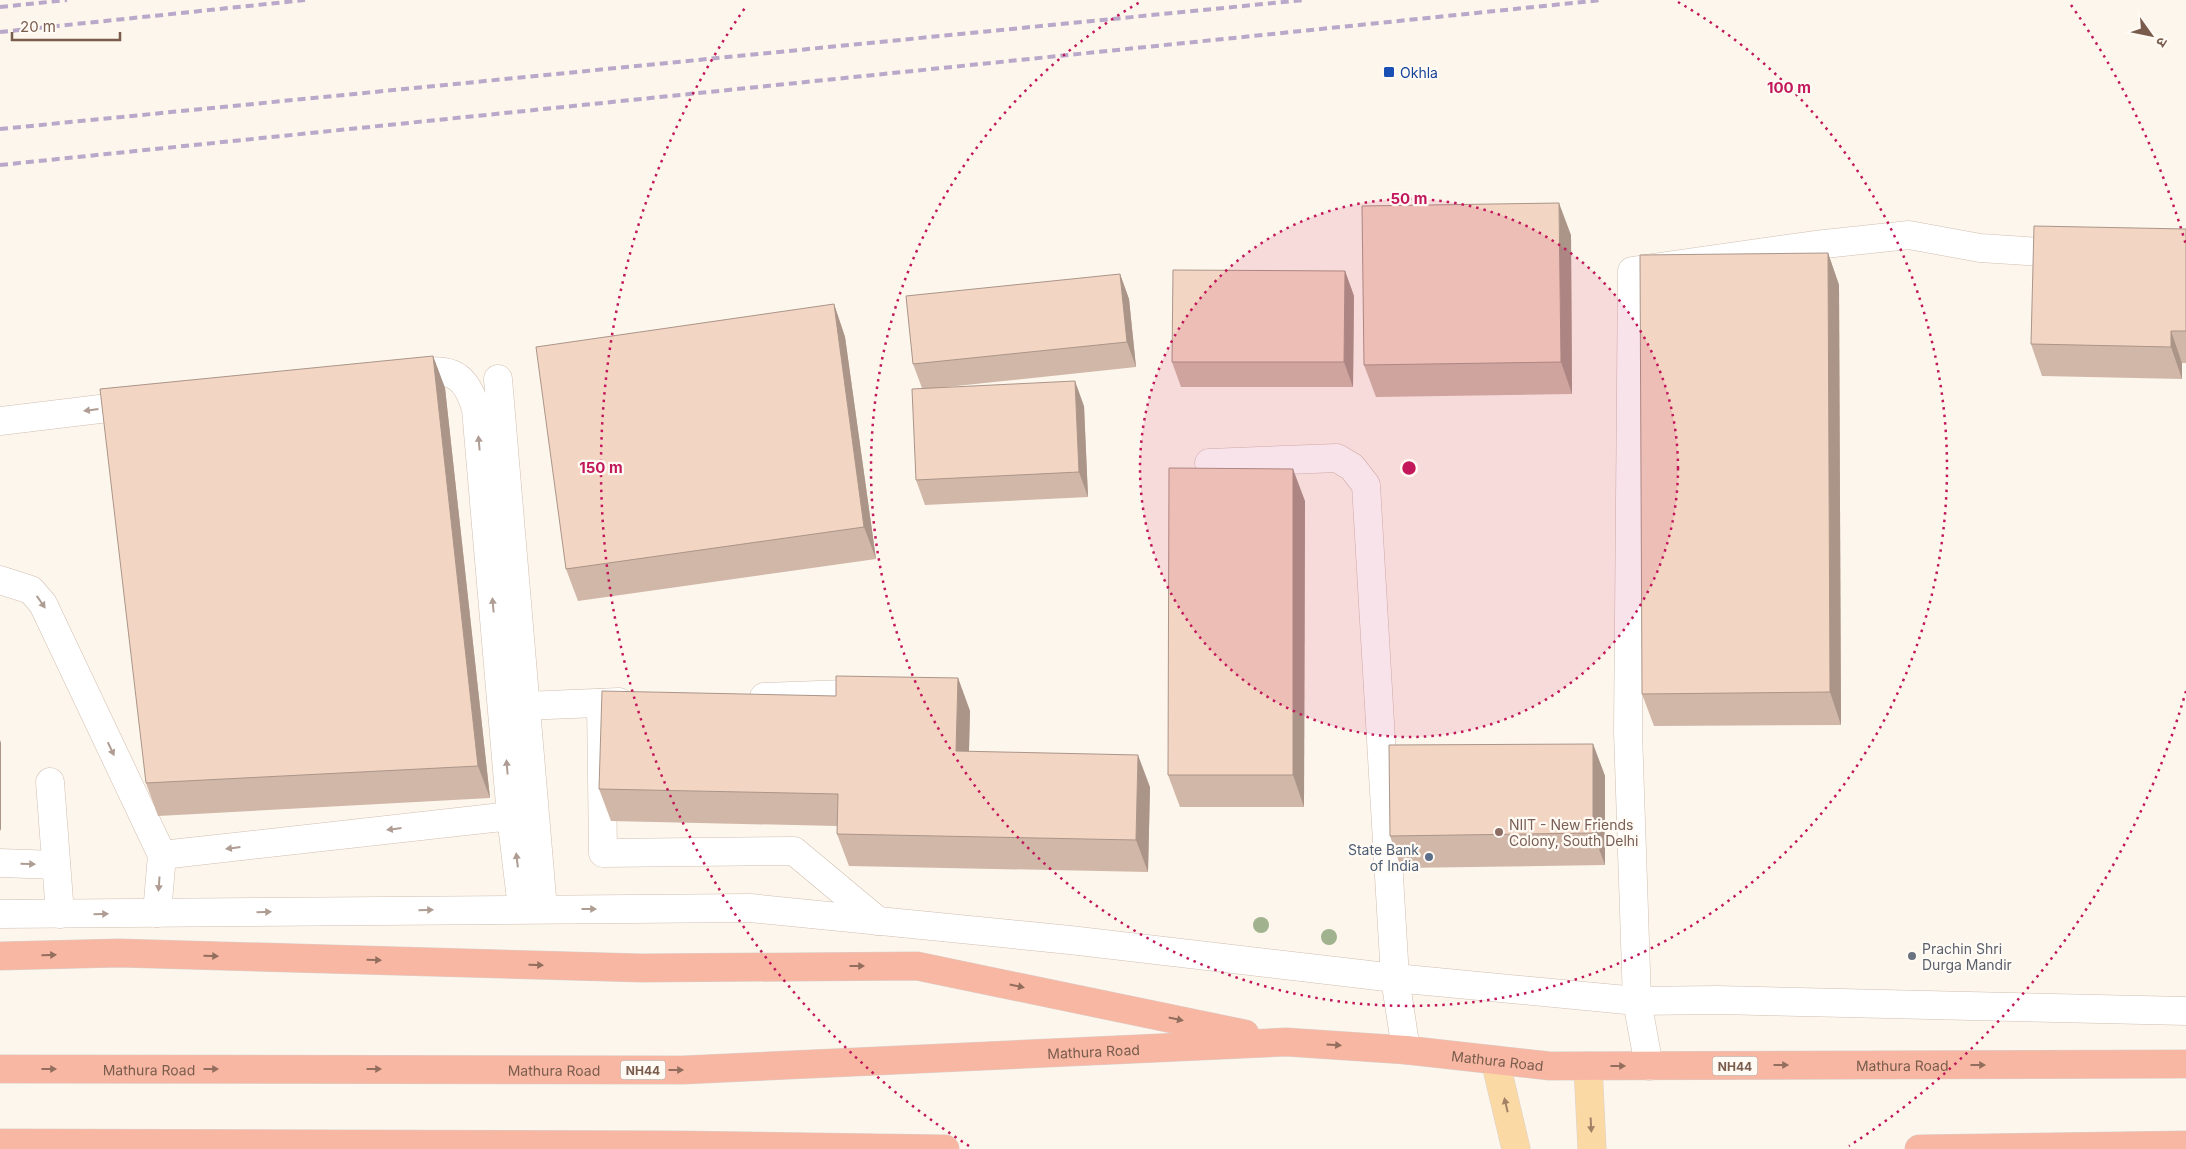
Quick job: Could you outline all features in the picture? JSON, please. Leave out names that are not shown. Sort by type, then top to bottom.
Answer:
[{"type":"highway","points":[[0,956],[119,953],[642,968],[917,966],[1286,1042]]},
{"type":"highway","name":"Mathura Road","points":[[0,1069],[683,1070],[1286,1042],[1406,1050],[1550,1066],[2186,1064]]},
{"type":"highway","points":[[0,1142],[945,1149]]},
{"type":"highway","points":[[1936,1149],[2186,1145]]},
{"type":"main road","points":[[1495,1060],[1516,1149]]},
{"type":"main road","points":[[1588,1066],[1592,1149]]},
{"type":"street","points":[[1649,1066],[1637,1001],[1628,732],[1632,271],[1815,245],[1910,235],[1980,248],[2042,252],[2098,243]]},
{"type":"street","points":[[380,377],[438,370],[456,375],[471,391],[476,409],[511,816],[533,909]]},
{"type":"street","points":[[498,379],[525,706],[533,909]]},
{"type":"street","points":[[0,420],[165,402]]},
{"type":"street","points":[[1209,463],[1338,458],[1352,467],[1366,485],[1395,978],[1406,1050]]},
{"type":"street","points":[[0,580],[31,590],[43,604],[162,855],[157,913]]},
{"type":"street","points":[[740,698],[899,692]]},
{"type":"street","points":[[525,706],[641,701]]},
{"type":"street","points":[[601,703],[603,853],[794,851],[878,921]]},
{"type":"street","points":[[50,782],[60,914]]},
{"type":"street","points":[[162,855],[511,816]]},
{"type":"street","points":[[0,863],[56,865]]},
{"type":"street","points":[[0,914],[750,908],[1070,940],[1395,978],[1637,1001],[1726,1000],[2186,1011]]},
{"type":"building","points":[[1559,203],[1561,362],[1364,365],[1362,206]]},
{"type":"building","points":[[2034,226],[2186,229],[2186,331],[2171,331],[2171,347],[2031,344]]},
{"type":"building","points":[[1828,253],[1830,692],[1642,694],[1640,255]]},
{"type":"building","points":[[1173,270],[1345,271],[1344,362],[1172,362]]},
{"type":"building","points":[[1120,274],[1127,342],[913,364],[906,296]]},
{"type":"building","points":[[834,304],[864,527],[566,569],[536,347]]},
{"type":"building","points":[[433,356],[478,766],[146,783],[100,389]]},
{"type":"building","points":[[1075,381],[1079,472],[916,480],[912,389]]},
{"type":"building","points":[[1169,468],[1293,469],[1293,775],[1168,775]]},
{"type":"building","points":[[836,676],[958,678],[956,751],[1138,755],[1136,840],[837,834],[838,794],[599,789],[602,691],[836,696]]},
{"type":"building","points":[[1593,744],[1593,833],[1390,836],[1389,745]]},
{"type":"railway","points":[[0,7],[67,0]]},
{"type":"railway","points":[[0,32],[305,0]]},
{"type":"railway","points":[[0,129],[1304,0]]},
{"type":"railway","points":[[0,165],[1602,0]]},
{"type":"place","name":"Okhla","points":[[1389,72]]},
{"type":"place","name":"NIIT - New Friends Colony, South Delhi","points":[[1499,832]]},
{"type":"place","name":"State Bank of India","points":[[1429,857]]},
{"type":"place","name":"Prachin Shri Durga Mandir","points":[[1912,956]]}]
